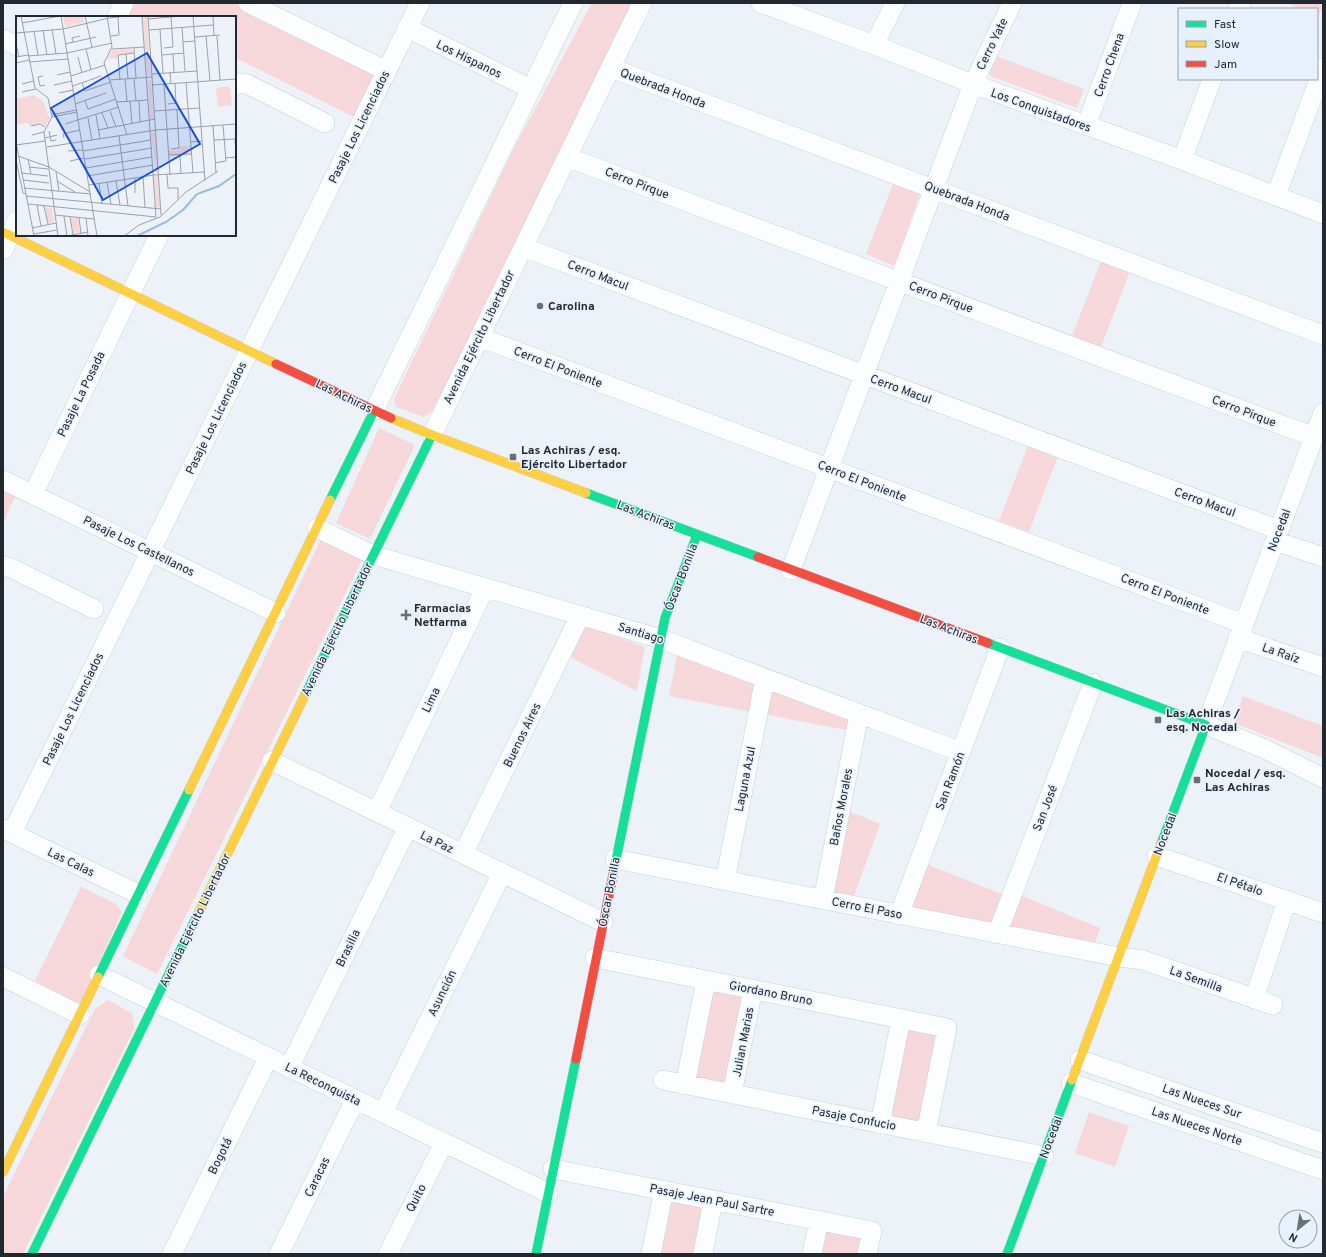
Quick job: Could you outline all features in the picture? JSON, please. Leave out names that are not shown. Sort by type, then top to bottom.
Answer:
[{"type":"street","points":[[118,16],[124,3]]},
{"type":"street","points":[[248,3],[269,8],[387,71]]},
{"type":"street","name":"Pasaje Los Licenciados","points":[[8,831],[151,552],[420,3]]},
{"type":"street","points":[[4,1166],[80,1015],[573,3]]},
{"type":"street","name":"Avenida Ejército Libertador","points":[[32,1254],[642,3]]},
{"type":"street","points":[[874,45],[895,3]]},
{"type":"street","name":"Cerro Yate","points":[[791,570],[973,84],[1012,3]]},
{"type":"street","name":"Cerro Chena","points":[[1086,126],[1132,3]]},
{"type":"street","name":"Los Conquistadores","points":[[770,5],[973,84],[1182,160],[1323,214]]},
{"type":"street","name":"Los Hispanos","points":[[408,28],[531,89]]},
{"type":"street","points":[[3,39],[16,46]]},
{"type":"street","name":"Quebrada Honda","points":[[611,68],[1323,335]]},
{"type":"street","points":[[1276,196],[1323,68]]},
{"type":"street","points":[[1182,160],[1212,80]]},
{"type":"street","points":[[236,85],[239,83],[247,84],[325,123]]},
{"type":"street","name":"Cerro Pirque","points":[[567,157],[1314,437]]},
{"type":"street","name":"Las Achiras","points":[[8,234],[374,411],[432,435],[1206,726],[1265,749],[1323,778]]},
{"type":"street","name":"Pasaje La Posada","points":[[33,494],[158,236]]},
{"type":"street","name":"Cerro Macul","points":[[523,247],[864,375],[1277,535],[1323,557]]},
{"type":"street","name":"Cerro El Poniente","points":[[479,337],[829,468],[1241,631]]},
{"type":"street","name":"Nocedal","points":[[1007,1254],[1323,413]]},
{"type":"street","name":"Pasaje Los Castellanos","points":[[3,480],[276,613]]},
{"type":"street","name":"Santiago","points":[[317,528],[373,555],[661,639],[961,752]]},
{"type":"street","name":"Óscar Bonilla","points":[[536,1254],[615,859],[661,639],[668,612],[697,535]]},
{"type":"street","points":[[3,566],[94,609]]},
{"type":"street","name":"Lima","points":[[377,812],[485,588]]},
{"type":"street","name":"Buenos Aires","points":[[463,854],[580,616]]},
{"type":"street","name":"La Raíz","points":[[1241,631],[1323,667]]},
{"type":"street","name":"San Ramón","points":[[899,915],[1000,648]]},
{"type":"street","name":"Laguna Azul","points":[[725,881],[764,678]]},
{"type":"street","name":"San José","points":[[996,934],[1093,683]]},
{"type":"street","name":"Baños Morales","points":[[823,900],[859,714]]},
{"type":"street","name":"La Paz","points":[[272,761],[603,922]]},
{"type":"street","name":"Brasilia","points":[[289,1068],[408,827]]},
{"type":"street","name":"Las Calas","points":[[8,831],[138,894]]},
{"type":"street","name":"El Pétalo","points":[[1157,856],[1323,913]]},
{"type":"street","name":"Cerro El Paso","points":[[615,859],[1119,957]]},
{"type":"street","name":"Asunción","points":[[383,1113],[502,873]]},
{"type":"street","points":[[1254,999],[1287,900]]},
{"type":"street","name":"La Semilla","points":[[1119,957],[1143,960],[1273,1005]]},
{"type":"street","name":"Giordano Bruno","points":[[596,958],[947,1028],[926,1133]]},
{"type":"street","name":"La Reconquista","points":[[99,975],[548,1194]]},
{"type":"street","points":[[3,977],[80,1015]]},
{"type":"street","points":[[685,1085],[706,980]]},
{"type":"street","name":"Julian Marias","points":[[732,1094],[753,990]]},
{"type":"street","points":[[880,1124],[901,1019]]},
{"type":"street","name":"Bogotá","points":[[172,1254],[268,1058]]},
{"type":"street","name":"Las Nueces Sur","points":[[1080,1060],[1323,1143]]},
{"type":"street","name":"Pasaje Confucio","points":[[664,1080],[1044,1156]]},
{"type":"street","name":"Las Nueces Norte","points":[[1071,1083],[1323,1170]]},
{"type":"street","name":"Caracas","points":[[279,1254],[355,1100]]},
{"type":"street","name":"Quito","points":[[388,1254],[444,1143]]},
{"type":"street","name":"Pasaje Jean Paul Sartre","points":[[553,1169],[872,1230],[868,1254]]},
{"type":"street","points":[[651,1254],[664,1190]]},
{"type":"street","points":[[703,1254],[713,1200]]},
{"type":"street","points":[[812,1254],[819,1220]]},
{"type":"shaded area","points":[[130,3],[240,3],[376,71],[354,117],[236,58],[236,16],[124,16]]},
{"type":"shaded area","points":[[592,3],[633,3],[435,409],[424,417],[396,407],[394,399],[514,148]]},
{"type":"shaded area","points":[[1289,3],[1323,3],[1323,8],[1318,15],[1318,8],[1296,8]]},
{"type":"shaded area","points":[[996,56],[1084,89],[1077,108],[990,76],[988,71]]},
{"type":"shaded area","points":[[895,179],[916,185],[920,194],[894,266],[866,254]]},
{"type":"shaded area","points":[[1101,261],[1130,271],[1101,347],[1072,336]]},
{"type":"shaded area","points":[[379,428],[415,445],[370,539],[336,523]]},
{"type":"shaded area","points":[[1028,446],[1058,456],[1029,532],[999,521]]},
{"type":"shaded area","points":[[3,485],[17,492],[3,523]]},
{"type":"shaded area","points":[[320,541],[362,560],[157,974],[123,956]]},
{"type":"shaded area","points":[[583,624],[645,647],[637,691],[568,656]]},
{"type":"shaded area","points":[[678,651],[849,716],[846,730],[669,696]]},
{"type":"shaded area","points":[[1243,696],[1323,726],[1323,758],[1234,723]]},
{"type":"shaded area","points":[[849,811],[880,824],[854,896],[831,892]]},
{"type":"shaded area","points":[[926,864],[1002,894],[992,924],[909,908]]},
{"type":"shaded area","points":[[81,887],[116,904],[122,912],[80,1004],[35,981]]},
{"type":"shaded area","points":[[1020,895],[1100,928],[1094,947],[1009,928]]},
{"type":"shaded area","points":[[715,989],[741,993],[745,1000],[728,1083],[723,1086],[698,1081],[696,1076],[712,992]]},
{"type":"shaded area","points":[[108,1000],[132,1013],[134,1029],[23,1254],[3,1254],[3,1197],[95,1009]]},
{"type":"shaded area","points":[[907,1026],[937,1030],[920,1123],[890,1117]]},
{"type":"shaded area","points":[[1089,1112],[1129,1126],[1115,1167],[1075,1153]]},
{"type":"shaded area","points":[[667,1197],[705,1206],[697,1254],[656,1254]]},
{"type":"shaded area","points":[[829,1228],[866,1235],[863,1254],[819,1254],[823,1232]]},
{"type":"traffic: fast","points":[[330,500],[374,411]]},
{"type":"traffic: fast","points":[[305,695],[432,435]]},
{"type":"traffic: fast","points":[[586,493],[758,557]]},
{"type":"traffic: fast","points":[[613,875],[665,618],[697,535]]},
{"type":"traffic: fast","points":[[988,643],[1206,725],[1161,844]]},
{"type":"traffic: fast","points":[[98,977],[189,790]]},
{"type":"traffic: fast","points":[[32,1254],[197,916]]},
{"type":"traffic: fast","points":[[536,1254],[576,1059]]},
{"type":"traffic: fast","points":[[1007,1254],[1072,1080]]},
{"type":"traffic: slow","points":[[3,232],[276,364]]},
{"type":"traffic: slow","points":[[391,418],[586,493]]},
{"type":"traffic: slow","points":[[189,790],[330,500]]},
{"type":"traffic: slow","points":[[197,916],[305,695]]},
{"type":"traffic: slow","points":[[1072,1080],[1161,844]]},
{"type":"traffic: slow","points":[[3,1172],[98,977]]},
{"type":"traffic: jam","points":[[276,364],[391,418]]},
{"type":"traffic: jam","points":[[758,557],[988,643]]},
{"type":"traffic: jam","points":[[576,1059],[613,875]]},
{"type":"place","name":"Carolina","points":[[540,306]]},
{"type":"place","name":"Las Achiras / esq. Ejército Libertador","points":[[513,457]]},
{"type":"place","name":"Farmacias Netfarma","points":[[406,615]]},
{"type":"place","name":"Las Achiras / esq. Nocedal","points":[[1158,720]]},
{"type":"place","name":"Nocedal / esq. Las Achiras","points":[[1197,780]]}]
